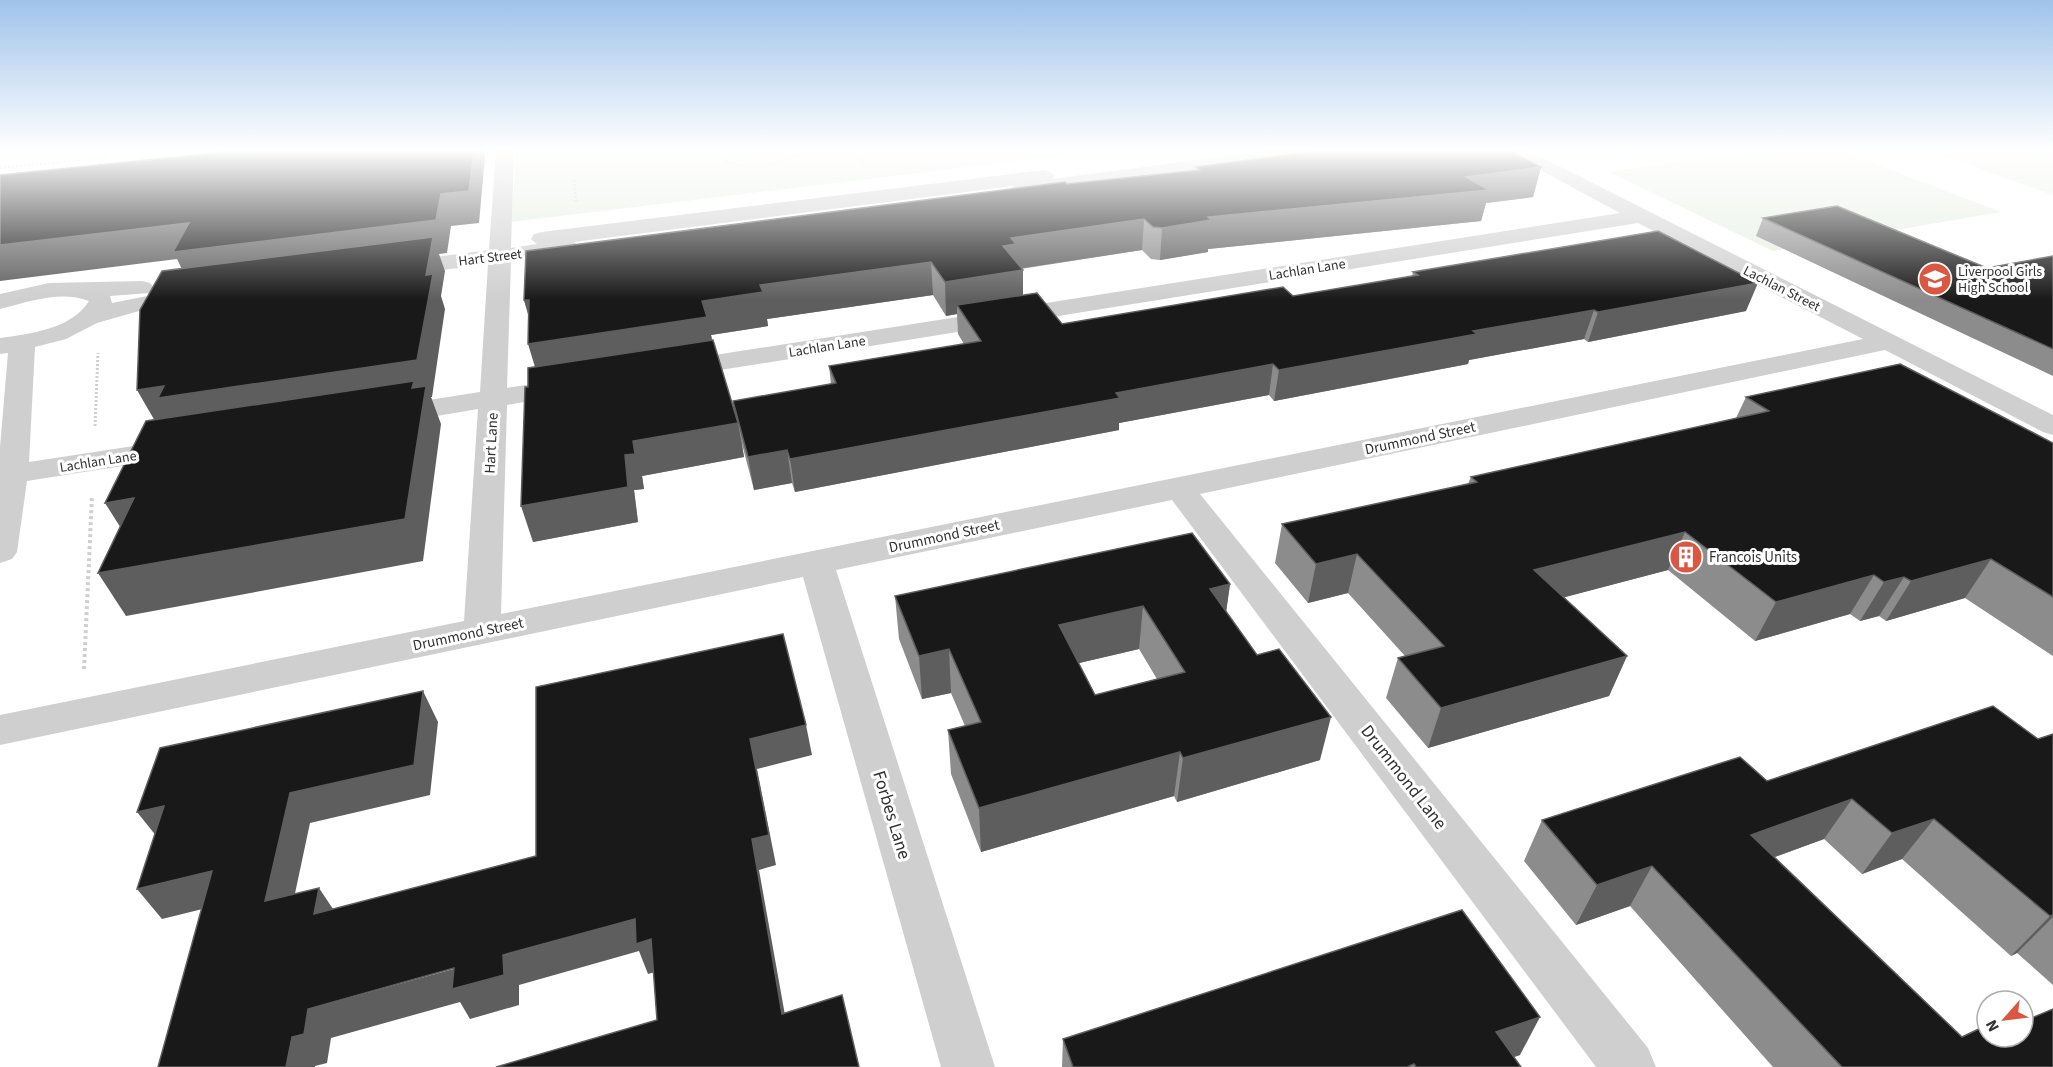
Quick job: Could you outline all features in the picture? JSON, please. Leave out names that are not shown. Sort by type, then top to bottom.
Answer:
[{"type":"street","name":"Hart Lane","points":[[482,631],[503,200]]},
{"type":"street","name":"Hart Street","points":[[377,266],[877,200]]},
{"type":"street","name":"Hart Street","points":[[500,250],[911,200]]},
{"type":"street","name":"Lachlan Street","points":[[1609,200],[2053,426]]},
{"type":"street","name":"Lachlan Lane","points":[[647,374],[1641,216]]},
{"type":"street","points":[[0,552],[13,474],[11,345],[62,331],[90,317],[207,287],[75,290],[6,299]]},
{"type":"street","points":[[75,290],[98,296],[101,302],[99,309],[90,317]]},
{"type":"street","name":"Drummond Street","points":[[0,730],[1888,342]]},
{"type":"street","points":[[364,419],[600,381]]},
{"type":"street","name":"Lachlan Lane","points":[[13,474],[199,445]]},
{"type":"street","name":"Drummond Lane","points":[[1179,488],[1629,1067]]},
{"type":"street","name":"Forbes Lane","points":[[816,562],[968,1067]]},
{"type":"path","points":[[84,669],[98,355]]},
{"type":"shaded area","points":[[513,200],[695,200],[511,222]]},
{"type":"shaded area","points":[[1667,200],[1969,200],[2001,212],[1773,251]]},
{"type":"building","points":[[0,200],[440,200],[436,220],[173,252],[189,223],[0,245]]},
{"type":"building","points":[[926,200],[1387,200],[1208,217],[1211,220],[1162,228],[1153,227],[1144,219],[1011,238],[1016,244],[1003,246],[1023,270],[945,282],[931,262],[760,285],[763,292],[702,301],[707,317],[528,344],[529,300],[524,300],[526,251]]},
{"type":"building","points":[[1837,206],[1987,268],[2053,256],[2053,349],[1763,218]]},
{"type":"building","points":[[1658,231],[1758,283],[1598,312],[1594,310],[1473,331],[1477,334],[1279,370],[1273,364],[1116,393],[1120,398],[790,459],[787,450],[748,457],[733,401],[836,383],[829,366],[981,341],[957,305],[1037,293],[1062,324],[1283,287],[1293,296],[1418,275],[1413,272]]},
{"type":"building","points":[[433,237],[426,275],[433,274],[417,360],[158,398],[164,386],[137,390],[140,310],[162,271]]},
{"type":"building","points":[[713,340],[738,423],[633,441],[635,454],[625,455],[628,487],[521,506],[525,387],[528,387],[528,368]]},
{"type":"building","points":[[1900,364],[2053,443],[2053,597],[1991,559],[1911,581],[1904,577],[1884,582],[1874,575],[1776,602],[1685,532],[1534,570],[1627,656],[1441,708],[1398,658],[1444,646],[1357,554],[1316,564],[1282,524],[1477,482],[1471,477],[1769,411],[1746,397]]},
{"type":"building","points":[[414,381],[412,388],[426,386],[405,519],[98,573],[134,498],[105,503],[146,421]]},
{"type":"building","points":[[1192,533],[1230,584],[1210,589],[1257,655],[1279,649],[1331,717],[1183,758],[1180,752],[979,808],[948,730],[981,722],[949,649],[919,656],[895,596]],"holes":[[[1143,606],[1185,672],[1095,695],[1059,625]]]},
{"type":"building","points":[[783,634],[806,725],[750,739],[769,835],[752,839],[782,1014],[842,995],[859,1067],[496,1067],[657,1020],[651,939],[636,944],[635,919],[503,955],[504,975],[452,989],[454,968],[308,1009],[304,1034],[292,1037],[286,1067],[158,1067],[212,871],[137,889],[164,806],[137,812],[160,748],[423,691],[414,765],[290,793],[265,901],[319,888],[314,914],[536,856],[536,687]]},
{"type":"building","points":[[1993,706],[2038,739],[2053,734],[2053,915],[2050,916],[1934,819],[1892,833],[1852,799],[1751,835],[1962,1037],[1975,1031],[1975,1049],[2035,1049],[2035,1016],[2053,1009],[2053,1067],[1842,1067],[1652,866],[1597,885],[1542,820],[1740,757],[1767,781]]},
{"type":"building","points":[[1462,910],[1540,1017],[1496,1032],[1521,1067],[1416,1067],[1414,1064],[1407,1067],[1073,1067],[1063,1039]]},
{"type":"place","name":"Liverpool Girls High School","points":[[1935,279]]},
{"type":"place","name":"Francois Units","points":[[1686,557]]}]
